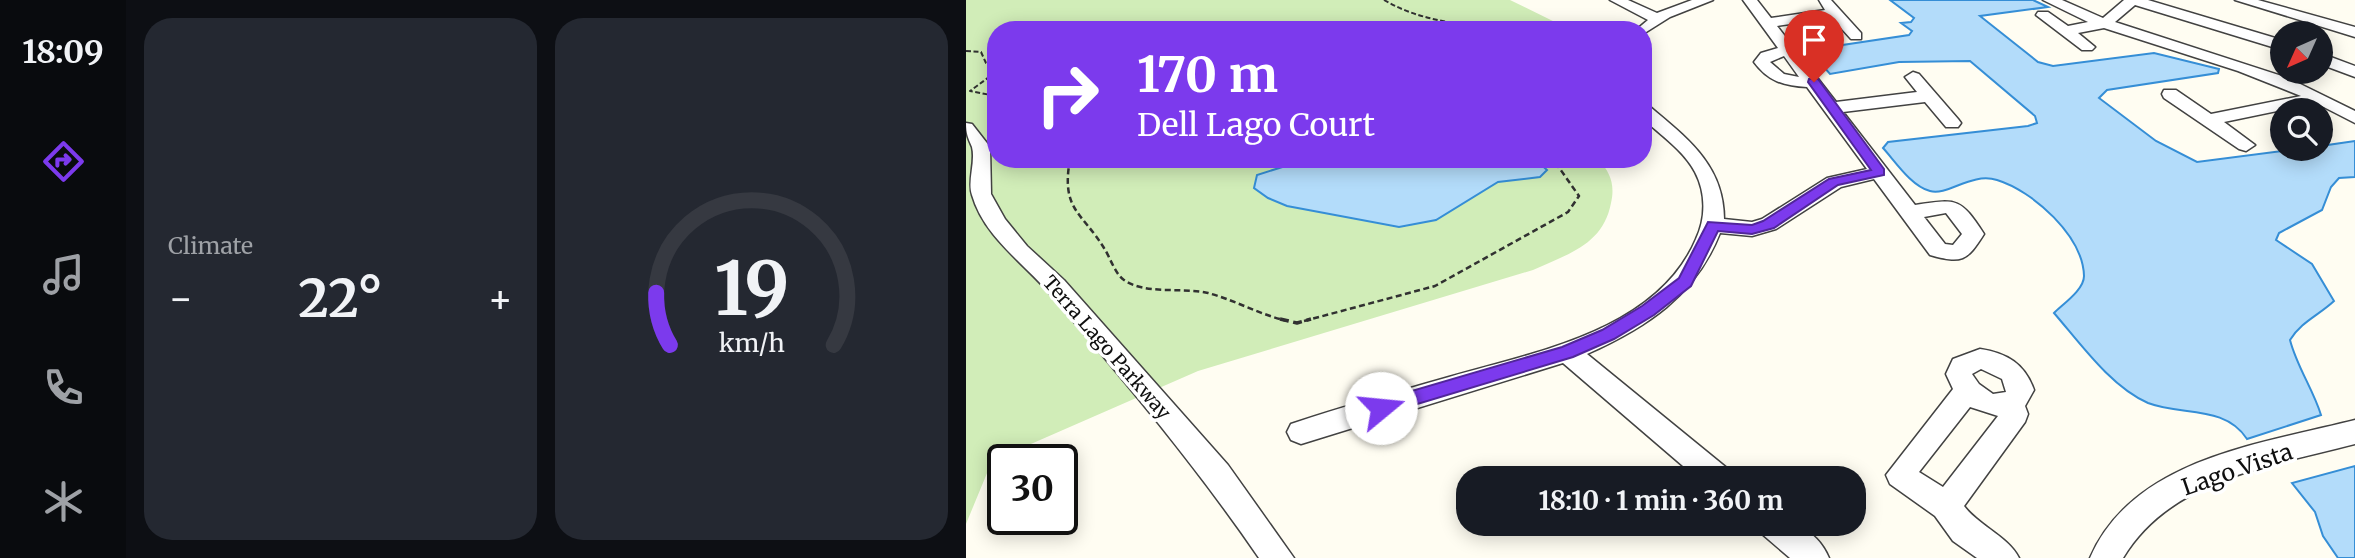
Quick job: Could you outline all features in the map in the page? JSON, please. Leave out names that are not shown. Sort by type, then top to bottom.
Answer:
[{"type":"street","points":[[1616,0],[1658,19]]},
{"type":"street","points":[[1652,23],[1706,0]]},
{"type":"street","points":[[1750,0],[1814,82],[1908,213]]},
{"type":"street","points":[[1824,0],[1856,36]]},
{"type":"street","points":[[2050,0],[2104,24],[2277,81],[2316,98]]},
{"type":"street","points":[[2066,31],[2104,24],[2133,0],[2270,41]]},
{"type":"street","points":[[2242,0],[2355,32]]},
{"type":"street","points":[[1768,23],[1836,13]]},
{"type":"street","points":[[2043,15],[2087,47]]},
{"type":"street","points":[[1789,50],[1767,57],[1762,62],[1767,69],[1788,82],[1814,82]]},
{"type":"street","points":[[2333,63],[2355,72]]},
{"type":"street","points":[[1913,77],[1952,123]]},
{"type":"street","points":[[2170,94],[2246,145]]},
{"type":"street","points":[[1833,108],[1928,96]]},
{"type":"street","points":[[2207,120],[2270,107]]},
{"type":"street","points":[[2333,107],[2355,118]]},
{"type":"street","points":[[1301,432],[1567,352],[1628,324],[1685,282],[1713,225],[1715,206],[1705,170],[1675,134],[1652,117]]},
{"type":"street","name":"Terra Lago Parkway","points":[[966,128],[981,146],[981,194],[996,222],[1019,251],[1056,286],[1218,474],[1278,558]]},
{"type":"street","points":[[1713,225],[1752,229],[1769,224],[1834,181],[1880,172]]},
{"type":"street","points":[[1567,352],[1703,466]]},
{"type":"street","points":[[1980,359],[1991,360],[2012,372],[2019,381],[2021,390],[2011,403],[1989,404],[1967,391],[1961,383],[1962,366],[1980,359]]},
{"type":"street","points":[[1967,391],[1900,475],[1946,506],[1964,531],[2003,558]]},
{"type":"street","points":[[1946,506],[2015,414],[2011,403]]},
{"type":"street","name":"Lago Vista","points":[[2106,558],[2123,529],[2148,504],[2188,482],[2239,464],[2355,432]]},
{"type":"street","points":[[1787,536],[1813,558]]},
{"type":"path","points":[[1384,0],[1401,10],[1438,21]]},
{"type":"path","points":[[966,51],[981,52],[987,63]]},
{"type":"path","points":[[987,78],[970,91],[987,94]]},
{"type":"path","points":[[1068,168],[1066,181],[1073,210],[1102,245],[1122,279],[1136,285],[1208,293],[1269,317],[1297,323],[1435,286],[1568,212],[1579,196],[1559,168]]},
{"type":"green space","points":[[966,0],[1510,0],[1553,21],[987,21],[987,168],[1605,168],[1612,185],[1612,197],[1607,217],[1592,238],[1571,253],[1533,270],[1198,371],[1031,444],[987,444],[987,473],[966,524]]},
{"type":"water","points":[[1890,0],[2033,0],[2048,7],[1980,16],[2038,62],[2053,66],[2154,53],[2219,69],[2218,73],[2107,90],[2099,98],[2156,141],[2197,162],[2270,153],[2270,161],[2333,161],[2333,144],[2355,141],[2355,177],[2339,178],[2331,187],[2322,210],[2279,233],[2276,240],[2312,264],[2334,301],[2305,323],[2290,340],[2321,415],[2247,439],[2238,428],[2215,416],[2148,403],[2134,396],[2109,375],[2054,313],[2077,291],[2084,276],[2075,246],[2054,217],[2026,194],[1997,180],[1978,179],[1937,192],[1930,191],[1910,179],[1883,148],[1888,142],[2028,126],[2037,123],[2035,116],[1970,61],[1899,62],[1830,74],[1809,50],[1909,35],[1912,31],[1901,23],[1911,22],[1914,18]]},
{"type":"water","points":[[1279,168],[1547,170],[1540,177],[1498,182],[1436,220],[1399,227],[1287,206],[1254,188],[1257,175]]},
{"type":"water","points":[[2355,466],[2355,558],[2338,558],[2323,536],[2315,512],[2292,483]]},
{"type":"route","points":[[1381,408],[1567,352],[1608,335],[1648,311],[1685,282],[1713,225],[1752,229],[1769,224],[1834,181],[1880,172],[1814,82]]}]
